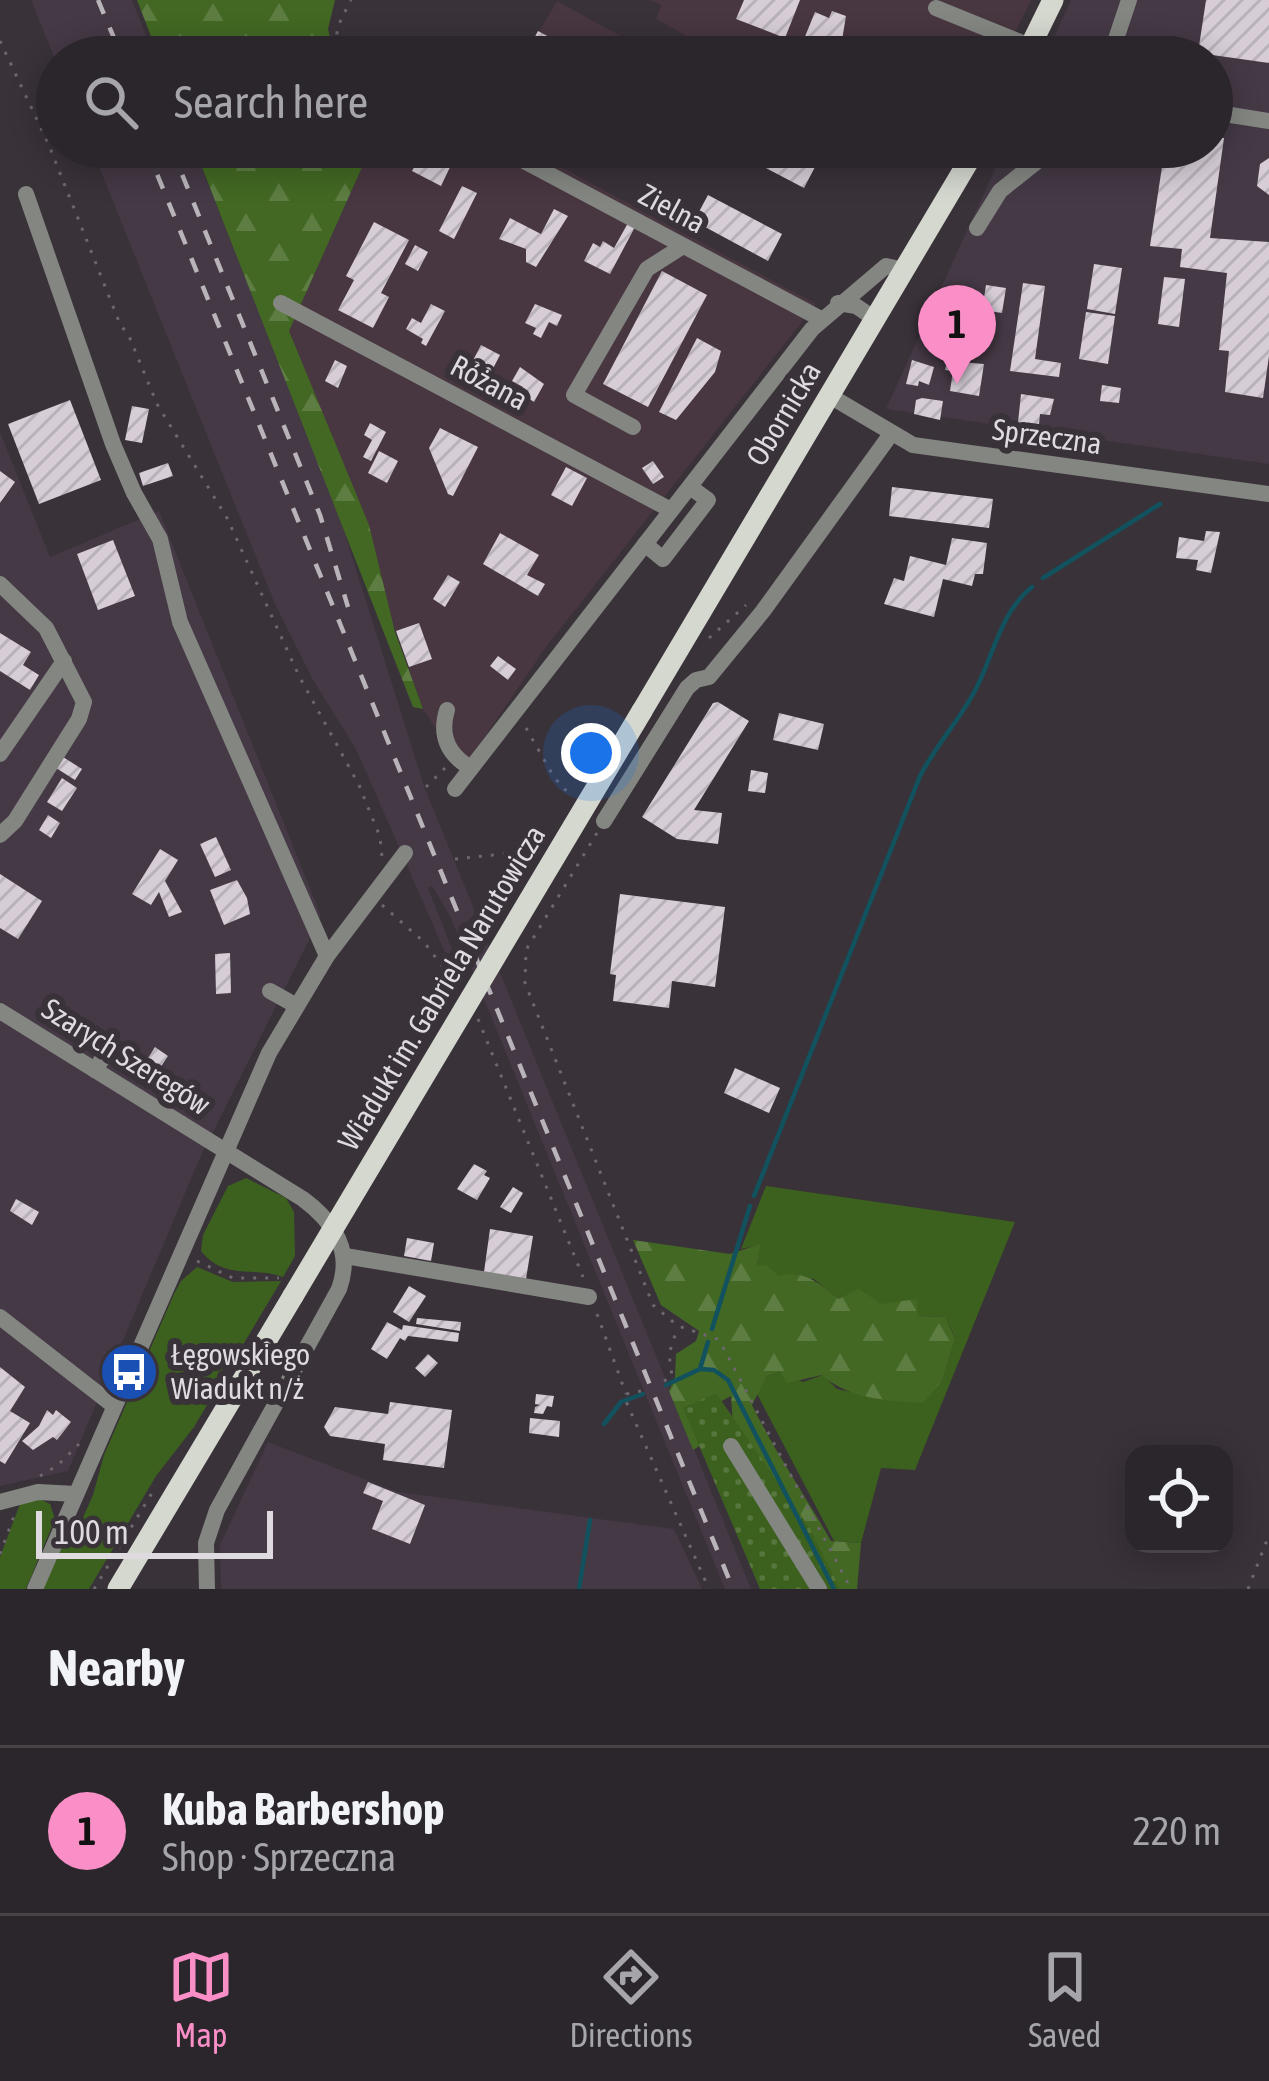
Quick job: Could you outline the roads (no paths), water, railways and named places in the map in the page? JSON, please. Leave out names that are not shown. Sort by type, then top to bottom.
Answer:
[{"type":"main road","points":[[1035,36],[1053,0]]},
{"type":"main road","name":"Obornicka","points":[[642,711],[964,168]]},
{"type":"main road","name":"Wiadukt im. Gabriela Narutowicza","points":[[118,1589],[642,711]]},
{"type":"street","points":[[1117,36],[1129,0]]},
{"type":"street","points":[[936,8],[1003,36]]},
{"type":"street","points":[[1233,115],[1269,121]]},
{"type":"street","name":"Zielna","points":[[539,168],[820,319]]},
{"type":"street","points":[[977,228],[1000,191],[1023,168]]},
{"type":"street","points":[[26,194],[113,444],[160,539],[180,622],[283,867],[327,956]]},
{"type":"street","points":[[633,427],[574,395],[647,268],[683,246]]},
{"type":"street","points":[[455,788],[463,764],[517,709],[820,319],[886,266],[905,270]]},
{"type":"street","points":[[838,303],[856,306],[875,319]]},
{"type":"street","name":"Różana","points":[[281,304],[671,510]]},
{"type":"street","name":"Sprzeczna","points":[[830,396],[891,434],[926,447],[1269,494]]},
{"type":"street","points":[[604,821],[687,688],[710,677],[891,434]]},
{"type":"street","points":[[645,544],[663,559],[708,500],[690,487]]},
{"type":"street","points":[[0,584],[46,628],[84,702],[79,719],[15,821],[0,835]]},
{"type":"street","points":[[0,754],[64,661]]},
{"type":"street","points":[[447,710],[444,738],[463,764]]},
{"type":"street","points":[[35,1589],[224,1150],[295,1005],[405,854]]},
{"type":"street","points":[[270,991],[295,1005]]},
{"type":"street","name":"Szarych Szeregów","points":[[0,1011],[26,1035],[95,1070],[318,1210],[338,1235],[345,1256]]},
{"type":"street","points":[[95,1070],[108,1050]]},
{"type":"street","points":[[206,1589],[210,1527],[255,1437],[335,1301],[345,1256],[589,1298]]},
{"type":"street","points":[[0,1317],[114,1406]]},
{"type":"street","points":[[731,1446],[819,1589]]},
{"type":"street","points":[[7,1500],[38,1492],[76,1494]]},
{"type":"waterway","points":[[1043,578],[1160,504]]},
{"type":"waterway","points":[[754,1196],[920,776],[972,696],[1011,610],[1032,587]]},
{"type":"waterway","points":[[712,1329],[750,1206]]},
{"type":"waterway","points":[[666,1385],[700,1369],[708,1342]]},
{"type":"waterway","points":[[700,1369],[714,1370],[728,1380],[834,1589]]},
{"type":"waterway","points":[[604,1424],[621,1402],[643,1394]]},
{"type":"waterway","points":[[579,1589],[590,1520]]},
{"type":"railway","points":[[98,0],[113,36]]},
{"type":"railway","points":[[155,168],[733,1589]]},
{"type":"railway","points":[[180,168],[320,515],[348,607]]},
{"type":"place","name":"Kuba Barbershop","points":[[957,384]]},
{"type":"place","name":"Łęgowskiego Wiadukt n/ż","points":[[129,1372]]}]
